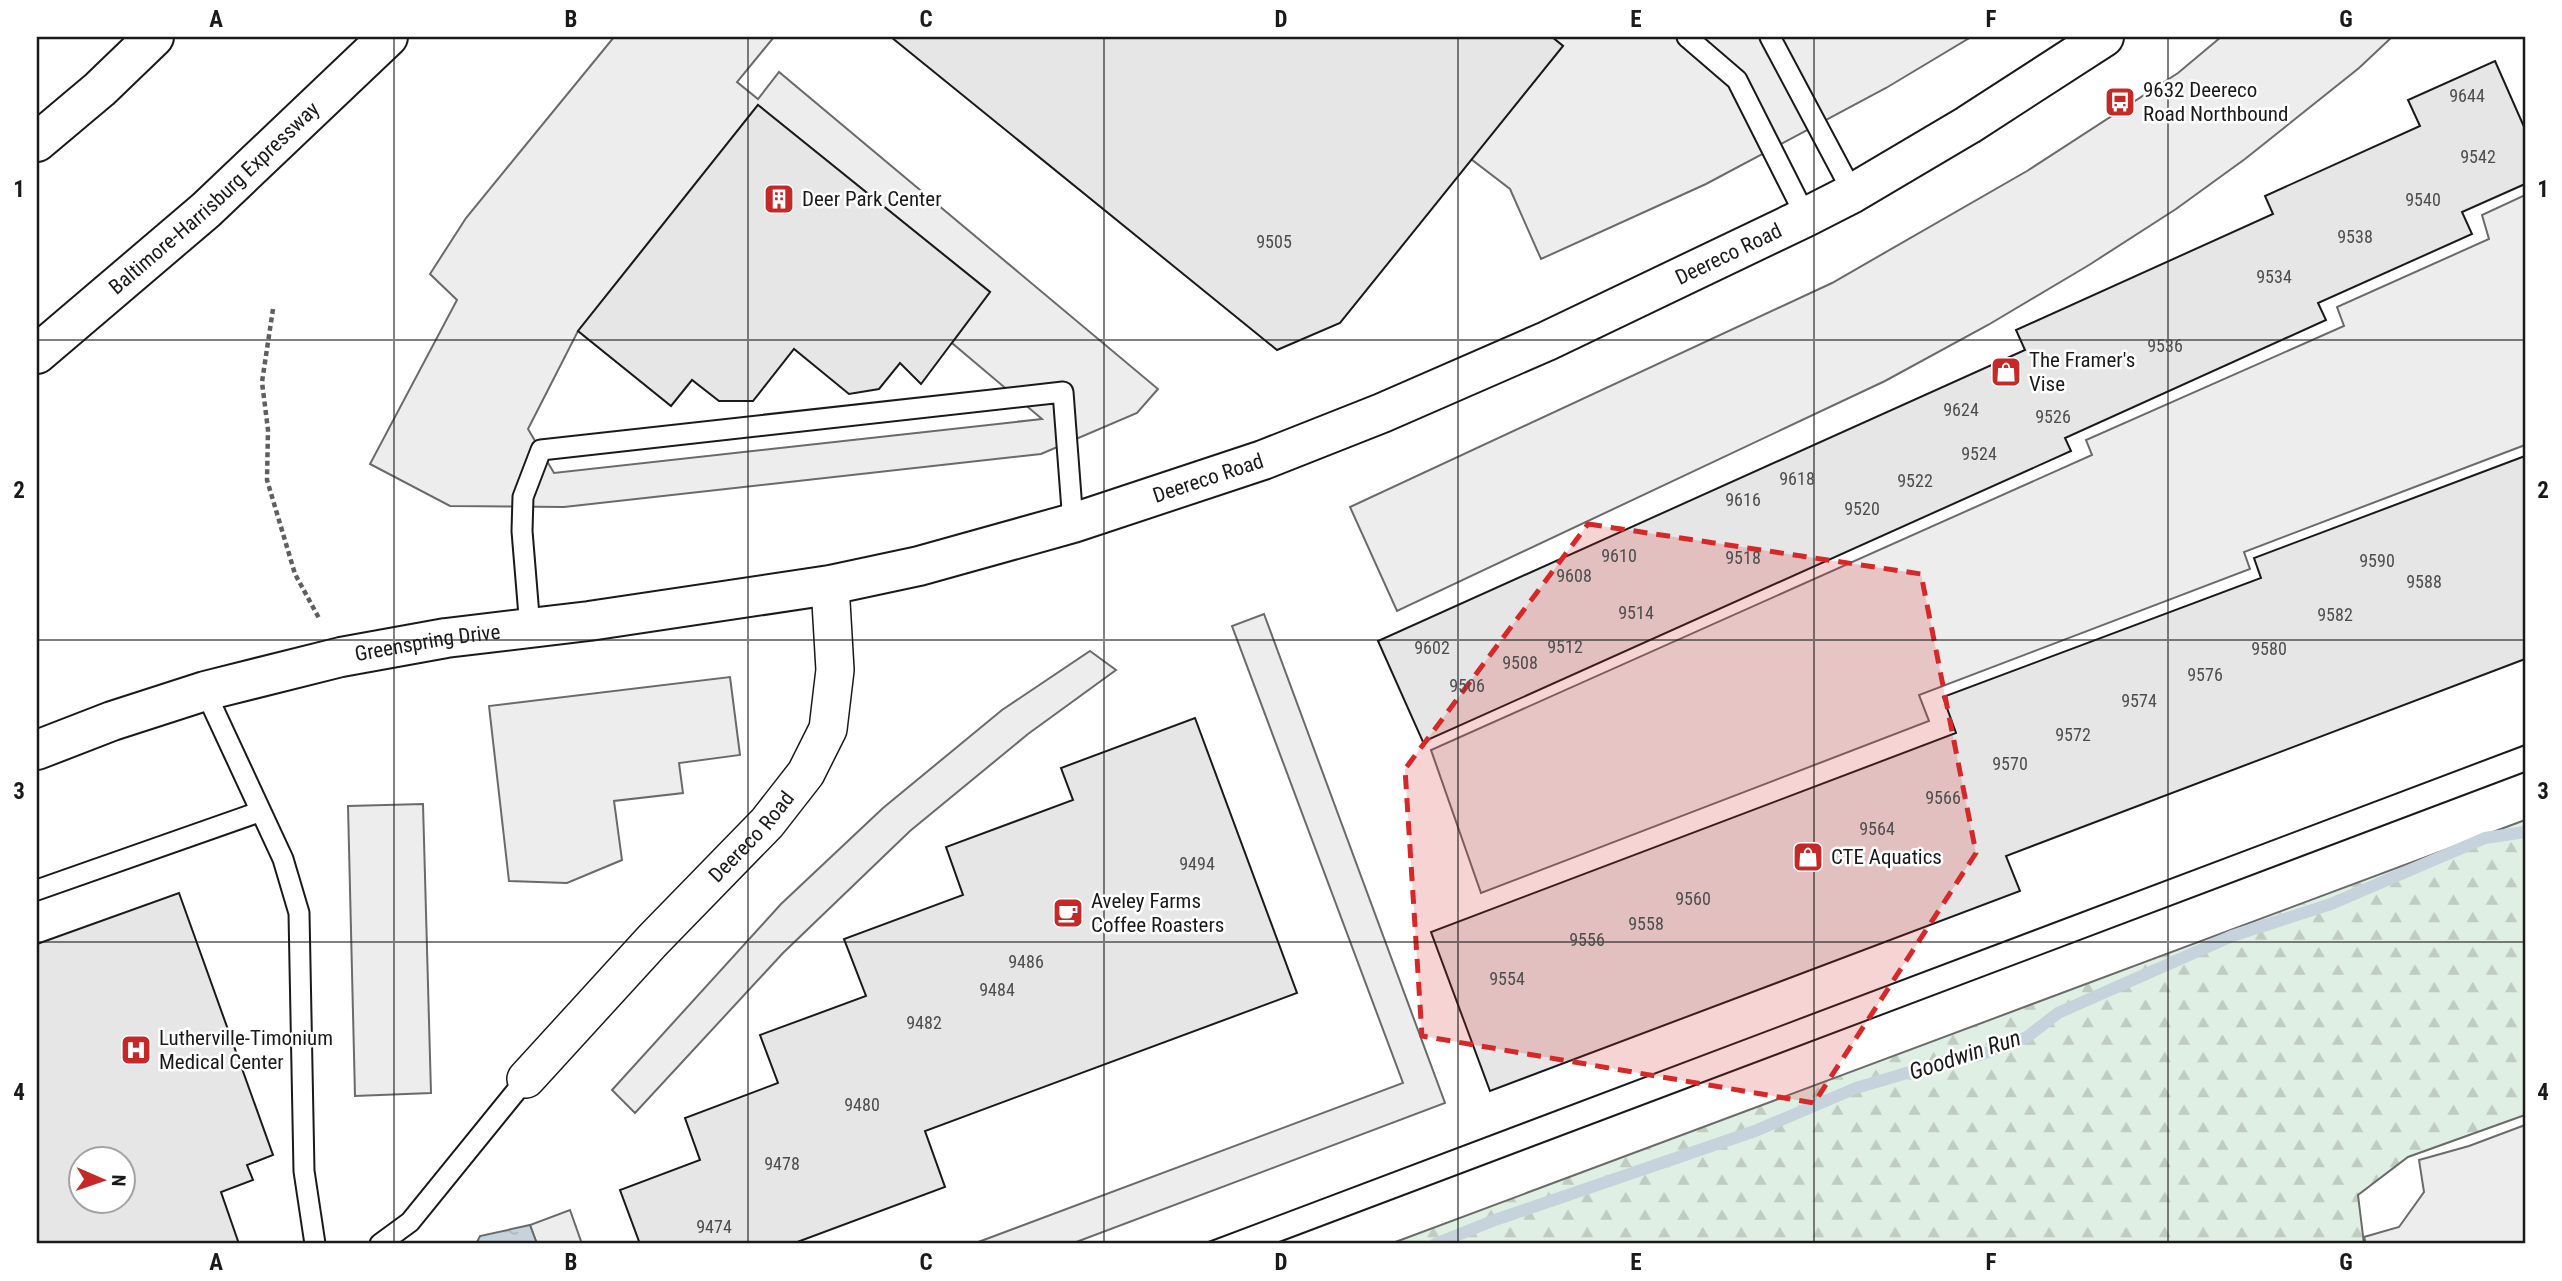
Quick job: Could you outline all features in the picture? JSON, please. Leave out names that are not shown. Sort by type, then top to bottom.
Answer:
[{"type":"main road","points":[[37,142],[100,89],[154,37]]},
{"type":"main road","name":"Baltimore-Harrisburg Expressway","points":[[37,354],[206,210],[388,37]]},
{"type":"main road","name":"Deereco Road","points":[[830,585],[945,559],[1073,523],[1264,460],[1382,414],[1547,341],[1853,193],[1968,125],[2104,37]]},
{"type":"main road","name":"Greenspring Drive","points":[[37,750],[205,691],[341,657],[446,638],[830,585]]},
{"type":"street","name":"Deereco Road","points":[[526,1079],[653,940],[767,824],[806,773],[828,729],[835,670],[830,585]]},
{"type":"lane","points":[[1687,37],[1737,80],[1806,217]]},
{"type":"lane","points":[[1770,37],[1853,193]]},
{"type":"lane","points":[[530,628],[522,531],[523,497],[541,450],[1063,392],[1073,523]]},
{"type":"lane","points":[[205,691],[283,859],[299,914],[304,1171],[315,1244]]},
{"type":"lane","points":[[37,890],[259,812]]},
{"type":"lane","points":[[380,1244],[410,1222],[526,1079]]},
{"type":"path","points":[[274,309],[262,382],[268,430],[267,480],[295,574],[341,657]]},
{"type":"highlighted area","points":[[1588,524],[1921,574],[1976,853],[1814,1103],[1422,1036],[1405,769]]},
{"type":"green space","points":[[2525,820],[2525,1115],[2408,1157],[2358,1195],[2364,1244],[1390,1244]]},
{"type":"shaded area","points":[[614,37],[774,37],[737,82],[758,99],[779,72],[1158,389],[1137,413],[1041,454],[564,507],[450,506],[370,464],[457,300],[430,274],[466,218]],"holes":[[[758,105],[990,292],[952,343],[1042,419],[554,473],[528,429],[578,331]]]},
{"type":"shaded area","points":[[1552,37],[1971,37],[1886,88],[1706,184],[1541,259],[1510,189],[1471,159],[1563,46]]},
{"type":"shaded area","points":[[2221,37],[2392,37],[2359,68],[2245,159],[2176,209],[1988,325],[1885,381],[1397,611],[1350,507],[1832,283],[2027,171],[2178,73]]},
{"type":"shaded area","points":[[2525,195],[2525,445],[2244,552],[2250,569],[1919,695],[1929,721],[1481,893],[1431,750],[2092,455],[2086,440],[2344,326],[2337,307],[2489,239],[2482,215]]},
{"type":"shaded area","points":[[1264,614],[1445,1103],[1071,1244],[973,1244],[1403,1083],[1232,626]]},
{"type":"shaded area","points":[[1090,651],[1116,670],[1028,734],[910,831],[783,953],[635,1113],[612,1090],[781,904],[883,808],[1002,710]]},
{"type":"shaded area","points":[[730,677],[740,755],[679,763],[683,793],[614,801],[622,860],[567,883],[509,881],[489,706]]},
{"type":"shaded area","points":[[423,804],[431,1093],[355,1096],[348,806]]},
{"type":"shaded area","points":[[2525,1125],[2525,1244],[2366,1244],[2364,1237],[2399,1227],[2424,1192],[2419,1160],[2469,1146]]},
{"type":"shaded area","points":[[570,1210],[582,1244],[537,1244],[530,1225]]},
{"type":"water","points":[[530,1225],[537,1244],[476,1244],[480,1236]]},
{"type":"building","points":[[891,37],[1552,37],[1563,46],[1340,323],[1277,350]]},
{"type":"building","points":[[2495,61],[2525,129],[2525,184],[2462,212],[2472,234],[2318,303],[2326,320],[2065,438],[2071,451],[1423,742],[1378,641],[2025,350],[2016,330],[2273,214],[2265,196],[2420,126],[2408,100]]},
{"type":"building","name":"Deer Park Center","points":[[758,105],[990,292],[921,384],[900,363],[879,389],[849,394],[794,349],[753,401],[719,401],[692,380],[671,406],[578,331]]},
{"type":"building","points":[[2525,456],[2525,659],[2006,856],[2020,891],[1490,1091],[1431,932],[1956,733],[1943,697],[2261,578],[2254,558]]},
{"type":"building","points":[[1195,718],[1297,993],[925,1131],[945,1187],[792,1244],[640,1244],[620,1190],[700,1160],[685,1118],[778,1083],[760,1035],[866,996],[844,939],[963,895],[946,847],[1073,800],[1061,768]]},
{"type":"building","name":"Lutherville-Timonium Medical Center","points":[[179,893],[273,1155],[247,1165],[253,1180],[221,1192],[239,1244],[37,1244],[37,944]]},
{"type":"waterway","name":"Goodwin Run","points":[[1435,1244],[1495,1220],[1755,1131],[1856,1088],[1944,1062],[1980,1055],[2027,1037],[2058,1013],[2232,936],[2331,904],[2485,838],[2525,832]]},
{"type":"tram line","points":[[1203,1244],[2525,745]]},
{"type":"tram line","points":[[1274,1244],[2525,772]]},
{"type":"place","name":"9632 Deereco Road Northbound","points":[[2120,102]]},
{"type":"place","name":"Deer Park Center","points":[[779,199]]},
{"type":"place","name":"The Framer's Vise","points":[[2006,372]]},
{"type":"place","name":"CTE Aquatics","points":[[1808,857]]},
{"type":"place","name":"Aveley Farms Coffee Roasters","points":[[1068,913]]},
{"type":"place","name":"Lutherville-Timonium Medical Center","points":[[136,1050]]}]
